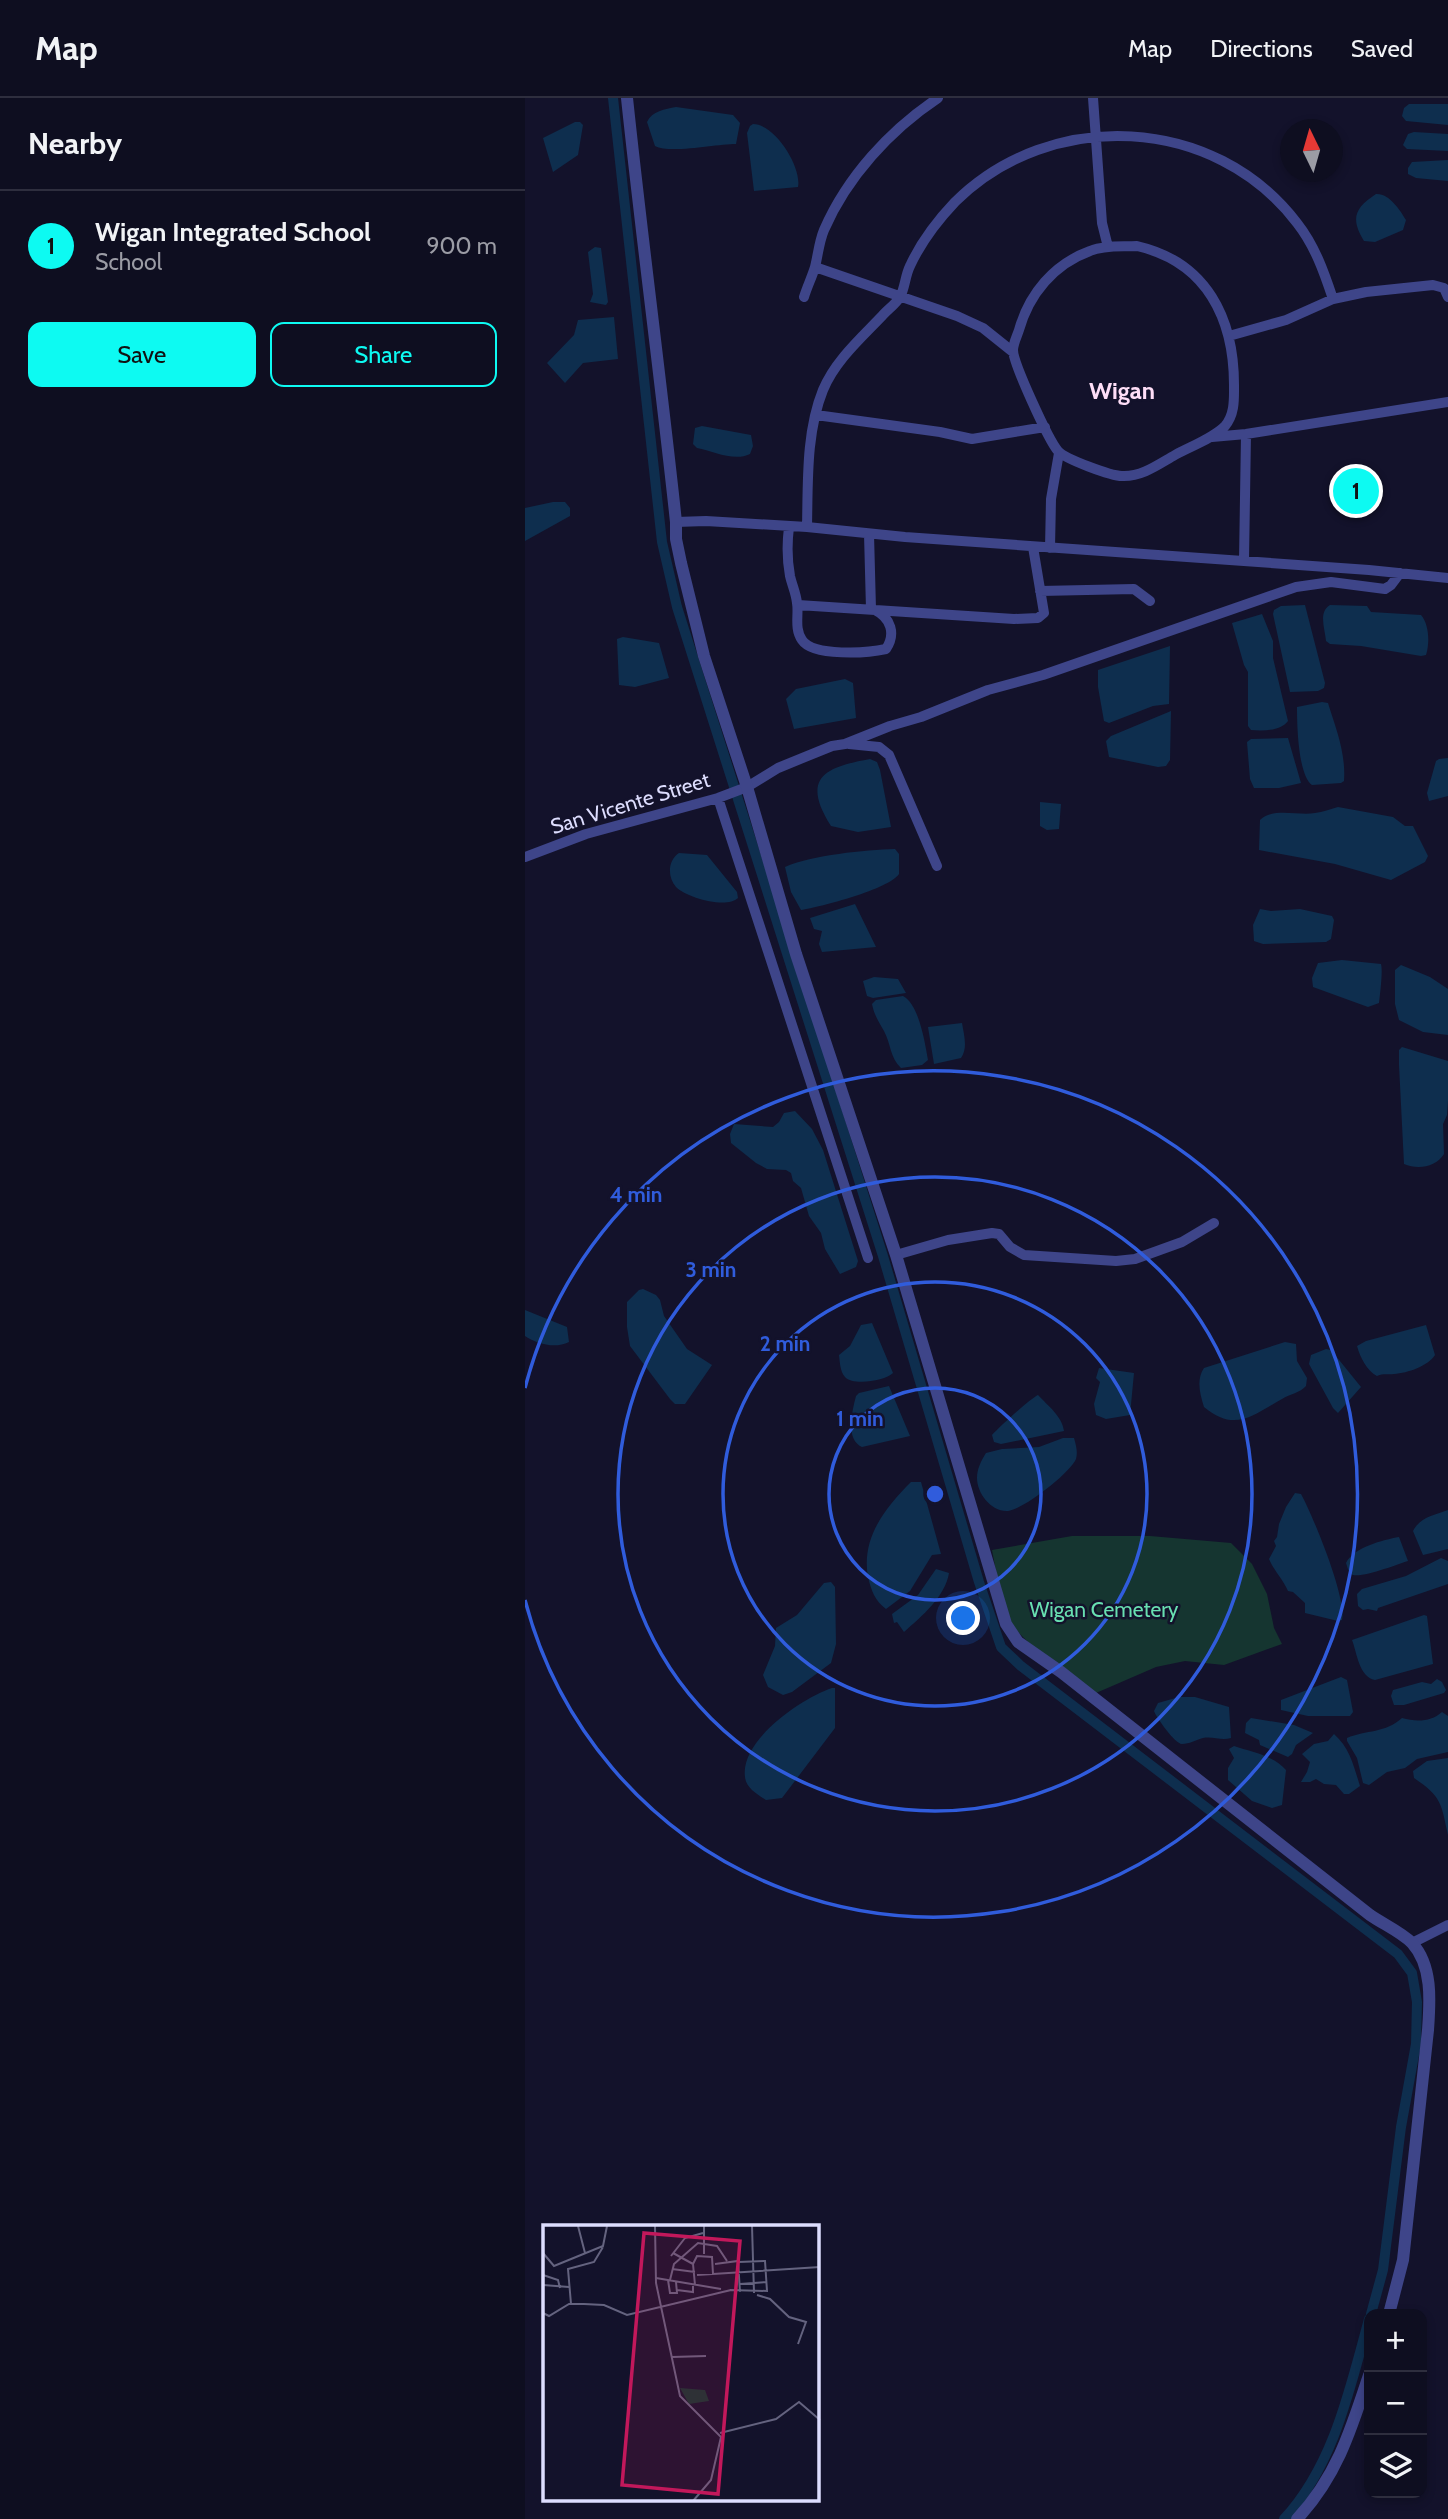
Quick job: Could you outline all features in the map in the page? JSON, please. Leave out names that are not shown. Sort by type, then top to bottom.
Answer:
[{"type":"street","points":[[627,98],[676,539],[704,656],[796,954],[896,1255],[999,1604],[1011,1633],[1018,1642],[1061,1672],[1370,1915],[1412,1943],[1420,1955],[1430,1998],[1403,2260],[1390,2309]]},
{"type":"street","points":[[804,297],[823,233],[845,192],[869,159],[895,132],[917,112],[939,98]]},
{"type":"street","points":[[1093,98],[1102,223],[1108,247]]},
{"type":"street","points":[[807,527],[809,462],[816,415],[831,373],[900,297],[909,268],[938,222],[967,191],[1004,164],[1041,147],[1096,136],[1118,135],[1196,148],[1250,177],[1278,200],[1313,246],[1333,299]]},
{"type":"street","points":[[1013,352],[1023,314],[1048,276],[1090,251],[1108,247],[1137,246],[1156,251],[1173,260],[1191,273],[1220,309],[1229,336],[1234,372],[1233,411],[1226,425],[1212,437],[1149,470],[1121,476],[1101,471],[1059,453]]},
{"type":"street","points":[[815,267],[957,316],[983,328],[1013,352],[1059,453],[1051,499],[1050,548]]},
{"type":"street","points":[[1229,336],[1286,320],[1333,299],[1366,292],[1433,285],[1444,288],[1448,297]]},
{"type":"street","points":[[1212,437],[1448,402]]},
{"type":"street","points":[[816,415],[972,439],[1045,427]]},
{"type":"street","points":[[1244,561],[1246,434]]},
{"type":"street","points":[[676,522],[706,521],[807,527],[1448,578]]},
{"type":"street","points":[[789,527],[788,562],[798,605],[796,617],[801,640],[808,647],[821,651],[868,652],[886,649],[892,631],[891,625],[871,608]]},
{"type":"street","points":[[869,534],[871,608]]},
{"type":"street","points":[[798,605],[1032,619],[1044,613],[1033,547]]},
{"type":"street","name":"San Vicente Street","points":[[525,857],[597,830],[745,788],[778,768],[832,746],[845,744],[921,717],[988,690],[1043,675],[1296,587],[1331,582],[1385,589],[1400,573]]},
{"type":"street","points":[[1040,591],[1134,589],[1150,601]]},
{"type":"street","points":[[845,744],[879,747],[889,755],[937,866]]},
{"type":"street","points":[[722,796],[868,1258]]},
{"type":"street","points":[[896,1255],[948,1240],[992,1233],[999,1234],[1010,1247],[1024,1255],[1116,1261],[1135,1259],[1182,1242],[1214,1223]]},
{"type":"street","points":[[1412,1943],[1448,1925]]},
{"type":"street","points":[[1297,2519],[1317,2497],[1338,2461],[1364,2389]]},
{"type":"green space","name":"Wigan Cemetery","points":[[1072,1536],[1150,1536],[1231,1543],[1252,1564],[1267,1594],[1274,1628],[1282,1644],[1224,1665],[1185,1661],[1156,1667],[1096,1693],[1038,1651],[1012,1624],[1002,1597],[992,1550]]},
{"type":"water","points":[[1409,104],[1448,104],[1448,125],[1406,121],[1402,116],[1404,108]]},
{"type":"water","points":[[676,107],[733,115],[740,123],[736,144],[682,149],[655,146],[647,122],[649,118],[655,113]]},
{"type":"water","points":[[575,122],[583,125],[578,155],[553,172],[543,138]]},
{"type":"water","points":[[753,124],[770,131],[785,148],[796,169],[798,187],[754,191],[747,133]]},
{"type":"water","points":[[1408,134],[1448,134],[1448,151],[1407,149],[1403,145]]},
{"type":"water","points":[[1448,160],[1448,181],[1416,178],[1408,174],[1412,162]]},
{"type":"water","points":[[1376,194],[1390,199],[1406,220],[1403,230],[1375,242],[1364,241],[1357,226],[1357,214],[1363,204]]},
{"type":"water","points":[[595,247],[601,248],[608,302],[606,305],[590,302],[593,294],[588,252]]},
{"type":"water","points":[[614,317],[618,359],[583,363],[565,383],[547,363],[574,335],[578,320]]},
{"type":"water","points":[[702,426],[751,435],[753,446],[750,454],[737,457],[697,448],[693,444],[695,428]]},
{"type":"water","points":[[565,502],[570,508],[570,516],[525,541],[525,508]]},
{"type":"water","points":[[1305,605],[1325,683],[1324,688],[1318,691],[1290,692],[1273,614],[1274,610],[1281,606]]},
{"type":"water","points":[[1330,605],[1367,606],[1371,612],[1421,615],[1428,634],[1426,655],[1330,644],[1326,641],[1323,621],[1324,612]]},
{"type":"water","points":[[1262,614],[1273,641],[1273,658],[1288,721],[1276,729],[1251,730],[1248,726],[1248,672],[1232,623]]},
{"type":"water","points":[[623,637],[659,643],[669,678],[635,687],[619,685],[617,639]]},
{"type":"water","points":[[1170,646],[1169,704],[1153,706],[1109,723],[1104,721],[1098,670]]},
{"type":"water","points":[[845,679],[853,683],[856,718],[794,729],[786,699],[796,689]]},
{"type":"water","points":[[1328,703],[1337,732],[1342,751],[1344,781],[1312,785],[1307,779],[1301,760],[1297,707]]},
{"type":"water","points":[[1171,711],[1170,760],[1166,766],[1158,767],[1109,757],[1106,741],[1111,736]]},
{"type":"water","points":[[1288,738],[1301,783],[1279,788],[1254,788],[1250,779],[1247,742],[1251,739]]},
{"type":"water","points":[[1448,758],[1448,796],[1429,801],[1427,793],[1436,761]]},
{"type":"water","points":[[870,759],[877,762],[880,770],[891,827],[858,832],[831,826],[818,796],[818,785],[822,777],[841,766]]},
{"type":"water","points":[[1040,802],[1061,804],[1059,829],[1047,830],[1040,826]]},
{"type":"water","points":[[1338,807],[1393,817],[1405,826],[1413,826],[1428,856],[1425,862],[1391,880],[1335,864],[1259,850],[1260,820],[1265,816],[1279,813],[1308,814]]},
{"type":"water","points":[[895,849],[899,854],[899,874],[882,886],[801,910],[791,892],[785,867],[824,856]]},
{"type":"water","points":[[679,853],[707,855],[737,892],[738,898],[725,902],[707,901],[681,891],[671,878],[670,869]]},
{"type":"water","points":[[855,904],[876,947],[822,952],[819,944],[822,931],[814,929],[810,918]]},
{"type":"water","points":[[1260,909],[1300,909],[1332,916],[1334,920],[1331,939],[1326,942],[1263,944],[1254,941],[1253,925]]},
{"type":"water","points":[[1342,960],[1381,964],[1379,1003],[1368,1007],[1313,987],[1312,978],[1318,963]]},
{"type":"water","points":[[1401,965],[1430,977],[1448,989],[1448,1035],[1423,1032],[1399,1020],[1395,1004],[1395,970]]},
{"type":"water","points":[[874,977],[898,979],[906,993],[873,998],[867,996],[863,981]]},
{"type":"water","points":[[903,996],[909,1000],[917,1015],[928,1060],[922,1065],[901,1068],[872,1004],[876,1000]]},
{"type":"water","points":[[962,1023],[965,1046],[961,1058],[934,1064],[928,1027]]},
{"type":"water","points":[[1402,1047],[1448,1061],[1447,1115],[1443,1124],[1444,1154],[1436,1162],[1426,1166],[1404,1164],[1399,1065],[1399,1050]]},
{"type":"water","points":[[795,1111],[812,1129],[823,1150],[858,1261],[856,1267],[840,1274],[825,1249],[821,1233],[809,1216],[801,1188],[793,1181],[791,1173],[786,1170],[767,1169],[731,1143],[730,1134],[734,1124],[773,1127],[784,1113]]},
{"type":"water","points":[[643,1289],[660,1300],[664,1316],[687,1349],[712,1365],[685,1404],[675,1404],[670,1399],[630,1346],[627,1302]]},
{"type":"water","points":[[525,1310],[567,1327],[569,1342],[546,1345],[525,1336]]},
{"type":"water","points":[[872,1323],[893,1373],[869,1381],[849,1380],[842,1372],[839,1355],[850,1346],[861,1325]]},
{"type":"water","points":[[1426,1325],[1435,1355],[1423,1366],[1377,1376],[1364,1363],[1357,1346],[1366,1341]]},
{"type":"water","points":[[1285,1342],[1296,1344],[1297,1361],[1307,1378],[1304,1388],[1244,1419],[1225,1419],[1204,1407],[1199,1382],[1204,1368]]},
{"type":"water","points":[[1326,1349],[1331,1350],[1361,1387],[1338,1413],[1309,1364],[1311,1355]]},
{"type":"water","points":[[1099,1368],[1134,1373],[1130,1415],[1106,1419],[1096,1415],[1094,1404],[1100,1382],[1096,1378]]},
{"type":"water","points":[[889,1386],[910,1436],[862,1447],[853,1438],[852,1432],[856,1396]]},
{"type":"water","points":[[1038,1395],[1058,1416],[1064,1431],[1001,1444],[994,1442],[992,1435]]},
{"type":"water","points":[[1063,1438],[1074,1438],[1076,1459],[1046,1490],[1008,1511],[996,1508],[986,1500],[979,1490],[977,1478],[986,1453],[1002,1449],[1039,1447]]},
{"type":"water","points":[[911,1482],[921,1482],[941,1554],[932,1555],[910,1591],[886,1609],[876,1599],[868,1577],[868,1549],[884,1513]]},
{"type":"water","points":[[1295,1493],[1301,1494],[1328,1557],[1339,1594],[1342,1620],[1305,1613],[1305,1603],[1288,1591],[1269,1559],[1276,1546],[1274,1541],[1279,1524]]},
{"type":"water","points":[[1448,1510],[1448,1549],[1423,1555],[1413,1531],[1424,1520]]},
{"type":"water","points":[[1399,1537],[1408,1561],[1369,1573],[1350,1573],[1346,1563],[1355,1553],[1377,1542]]},
{"type":"water","points":[[1441,1558],[1448,1561],[1448,1584],[1378,1608],[1377,1611],[1363,1610],[1358,1606],[1357,1594],[1362,1589],[1406,1576]]},
{"type":"water","points":[[936,1569],[949,1573],[943,1590],[932,1606],[904,1632],[897,1622],[894,1623],[892,1614],[918,1595]]},
{"type":"water","points":[[831,1582],[835,1587],[836,1644],[831,1663],[792,1692],[783,1695],[768,1687],[763,1675],[775,1646],[776,1628],[797,1615],[824,1583]]},
{"type":"water","points":[[1427,1616],[1433,1664],[1375,1680],[1365,1674],[1352,1640]]},
{"type":"water","points":[[1341,1677],[1347,1680],[1353,1712],[1350,1716],[1308,1716],[1281,1710],[1281,1700]]},
{"type":"water","points":[[1437,1679],[1446,1690],[1444,1693],[1404,1705],[1394,1705],[1391,1696],[1393,1690],[1422,1682],[1431,1684]]},
{"type":"water","points":[[835,1688],[835,1728],[782,1798],[766,1800],[746,1781],[746,1763],[752,1749],[775,1722],[805,1701]]},
{"type":"water","points":[[1179,1697],[1195,1697],[1229,1707],[1231,1738],[1203,1738],[1182,1744],[1175,1740],[1154,1711],[1158,1703]]},
{"type":"water","points":[[1442,1712],[1448,1716],[1448,1752],[1417,1759],[1405,1768],[1387,1772],[1369,1785],[1363,1783],[1357,1758],[1347,1738],[1383,1729],[1402,1718],[1423,1720]]},
{"type":"water","points":[[1251,1718],[1294,1725],[1313,1733],[1296,1745],[1288,1757],[1260,1745],[1259,1740],[1245,1733],[1246,1723]]},
{"type":"water","points":[[1334,1734],[1348,1752],[1360,1786],[1349,1794],[1344,1794],[1336,1785],[1324,1784],[1316,1779],[1301,1782],[1310,1762],[1302,1754],[1314,1744],[1328,1741]]},
{"type":"water","points":[[1234,1746],[1268,1757],[1286,1770],[1282,1805],[1272,1808],[1252,1801],[1228,1780],[1228,1768],[1234,1758],[1229,1749]]},
{"type":"water","points":[[1448,1758],[1448,1835],[1439,1802],[1430,1790],[1414,1778],[1413,1771],[1427,1761]]},
{"type":"waterway","points":[[613,98],[662,542],[677,607],[883,1256],[979,1582],[1001,1647],[1021,1666],[1398,1954],[1412,1973],[1417,2002],[1416,2044],[1401,2127],[1383,2270],[1372,2309]]},
{"type":"waterway","points":[[1284,2519],[1316,2475],[1328,2450],[1347,2398],[1364,2337]]},
{"type":"place","name":"Wigan Integrated School","points":[[1356,491]]},
{"type":"district","name":"Wigan","points":[[1122,390]]}]
